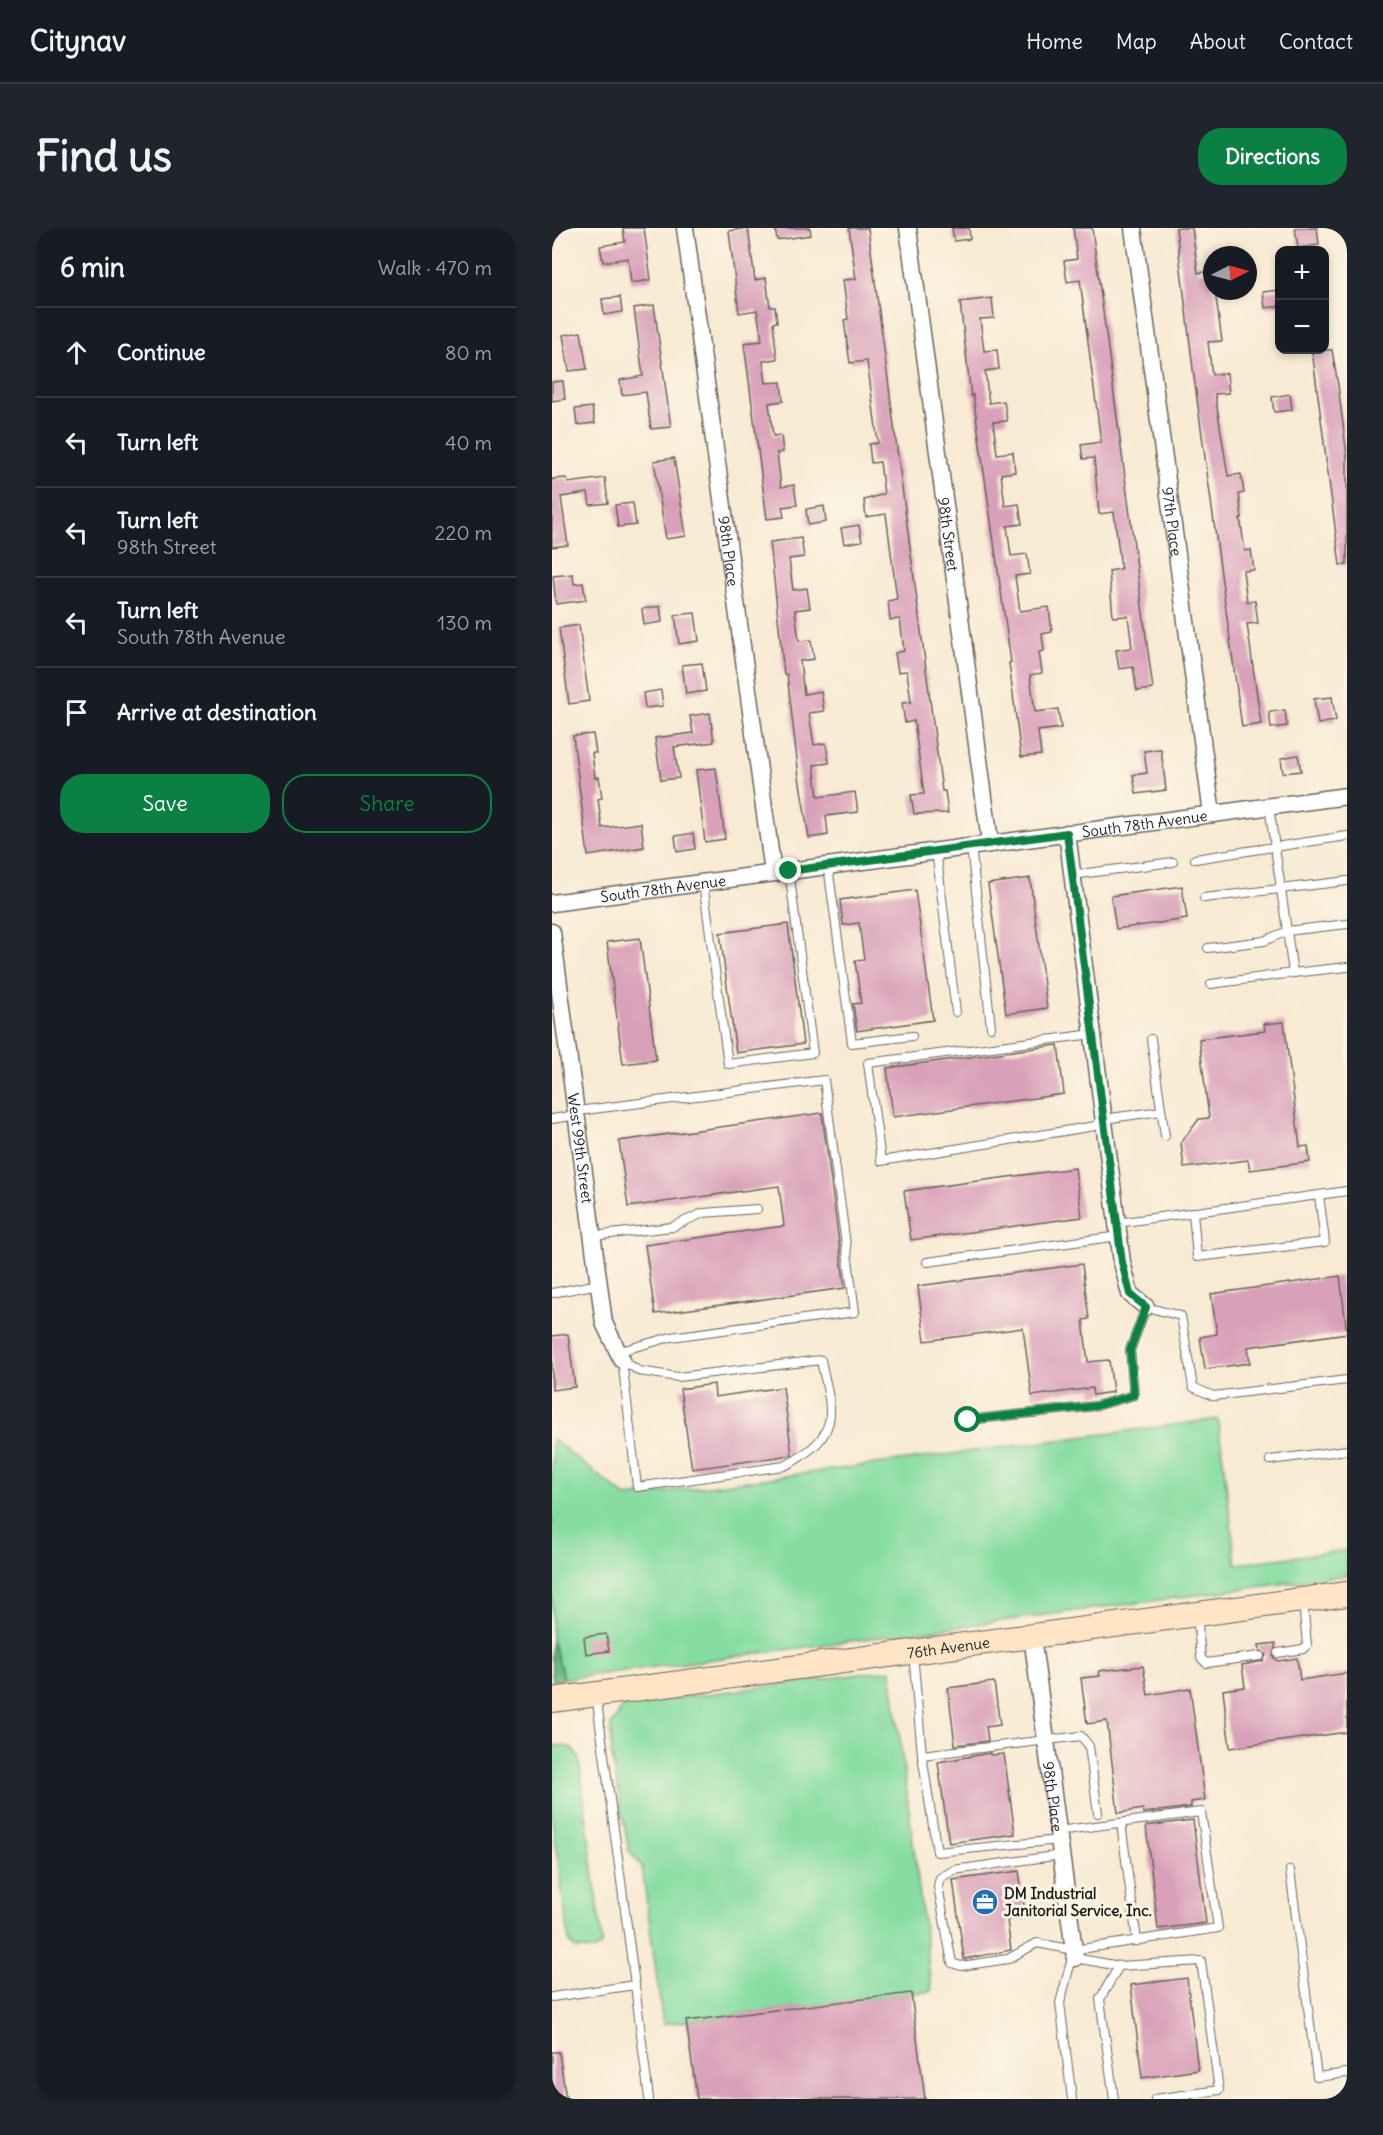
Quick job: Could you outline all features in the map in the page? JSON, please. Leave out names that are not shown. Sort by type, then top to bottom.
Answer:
[{"type":"street","name":"98th Place","points":[[685,228],[781,872]]},
{"type":"street","name":"98th Street","points":[[908,228],[990,842]]},
{"type":"street","name":"97th Place","points":[[1133,228],[1212,813]]},
{"type":"street","name":"South 78th Avenue","points":[[552,903],[990,842],[1347,796]]},
{"type":"street","points":[[1067,833],[1118,1230],[1130,1294],[1146,1307]]},
{"type":"street","name":"West 99th Street","points":[[552,932],[604,1323],[620,1356]]},
{"type":"street","name":"76th Avenue","points":[[552,1700],[1347,1594]]},
{"type":"street","name":"98th Place","points":[[1032,1636],[1074,1954]]},
{"type":"lane","points":[[1269,806],[1293,973]]},
{"type":"lane","points":[[1195,859],[1347,836]]},
{"type":"lane","points":[[970,845],[991,1027]]},
{"type":"lane","points":[[936,850],[956,1012]]},
{"type":"lane","points":[[1072,874],[1173,862]]},
{"type":"lane","points":[[828,866],[852,1043],[912,1035]]},
{"type":"lane","points":[[704,883],[728,1064],[813,1053],[781,872]]},
{"type":"lane","points":[[1204,898],[1347,881]]},
{"type":"lane","points":[[1208,948],[1264,941],[1287,931],[1347,924]]},
{"type":"lane","points":[[1211,984],[1347,967]]},
{"type":"lane","points":[[1093,1034],[867,1063],[881,1161],[1095,1126],[1104,1119],[1161,1112]]},
{"type":"lane","points":[[1151,1039],[1165,1136]]},
{"type":"lane","points":[[552,1119],[577,1113],[824,1080],[855,1312],[670,1337],[620,1356]]},
{"type":"lane","points":[[927,1262],[1118,1230],[1193,1212],[1347,1191]]},
{"type":"lane","points":[[1193,1212],[1197,1257],[1324,1242],[1319,1195]]},
{"type":"lane","points":[[593,1236],[672,1227],[703,1213],[757,1209]]},
{"type":"lane","points":[[552,1293],[599,1284]]},
{"type":"lane","points":[[968,1420],[1096,1406],[1134,1395],[1130,1350],[1146,1307],[1181,1316],[1193,1387],[1213,1396],[1347,1380]]},
{"type":"lane","points":[[620,1356],[639,1371],[678,1377],[821,1360],[830,1411],[830,1426],[821,1440],[794,1462],[784,1466],[637,1487],[620,1356]]},
{"type":"lane","points":[[1270,1460],[1347,1450]]},
{"type":"lane","points":[[1278,1653],[1303,1649],[1307,1645],[1302,1600]]},
{"type":"lane","points":[[1197,1614],[1201,1658],[1206,1663],[1260,1656]]},
{"type":"lane","points":[[913,1652],[922,1755],[937,1852],[1059,1842]]},
{"type":"lane","points":[[596,1695],[649,2099]]},
{"type":"lane","points":[[922,1755],[1081,1736],[1089,1746],[1098,1813]]},
{"type":"lane","points":[[1074,1954],[1218,1928],[1202,1812],[1121,1823],[954,1870],[940,1878],[938,1886],[949,1957],[956,1965],[1008,1959],[1038,1944],[1074,1954],[1119,1966],[1201,1960],[1219,2090],[1155,2099]]},
{"type":"lane","points":[[1121,1823],[1137,1941]]},
{"type":"lane","points":[[1290,1870],[1317,2077],[1347,2073]]},
{"type":"lane","points":[[1072,2099],[1060,2003],[1074,1954]]},
{"type":"lane","points":[[1114,2099],[1100,1999],[1119,1966]]},
{"type":"lane","points":[[552,1997],[634,1985]]},
{"type":"green space","points":[[1218,1419],[1236,1564],[1347,1550],[1347,1575],[564,1679],[552,1640],[552,1439],[626,1497]]},
{"type":"green space","points":[[552,1640],[564,1679],[552,1681]]},
{"type":"green space","points":[[891,1670],[932,1991],[663,2024],[642,1867],[629,1851],[611,1751],[611,1725],[624,1705]]},
{"type":"green space","points":[[552,1746],[569,1747],[579,1760],[602,1941],[601,1946],[594,1950],[576,1949],[569,1942],[552,1817]]},
{"type":"building","points":[[623,228],[644,228],[651,280],[631,283],[628,258],[603,262],[600,246],[625,242]]},
{"type":"building","points":[[748,228],[755,280],[766,278],[770,307],[775,307],[777,322],[773,323],[777,359],[763,361],[766,383],[781,382],[783,401],[769,403],[773,436],[781,435],[783,452],[777,453],[781,487],[794,485],[797,505],[782,507],[784,517],[767,519],[744,343],[762,341],[757,310],[739,313],[729,231]]},
{"type":"building","points":[[775,228],[810,228],[811,235],[777,240]]},
{"type":"building","points":[[849,228],[868,228],[942,791],[945,791],[948,813],[914,814],[911,795],[924,794],[914,721],[905,723],[902,703],[911,702],[907,671],[898,672],[895,653],[904,651],[900,619],[890,620],[888,601],[897,599],[886,514],[866,517],[864,500],[884,494],[880,462],[871,463],[869,444],[878,443],[867,361],[850,363],[844,320],[848,319],[843,280],[856,279]]},
{"type":"building","points":[[952,228],[969,228],[970,239],[954,241]]},
{"type":"building","points":[[1073,228],[1092,228],[1153,689],[1137,691],[1133,667],[1119,669],[1116,650],[1132,648],[1128,616],[1113,617],[1109,571],[1121,569],[1114,512],[1099,514],[1094,458],[1083,459],[1081,445],[1101,442],[1080,280],[1067,282],[1064,261],[1077,259]]},
{"type":"building","points":[[1176,228],[1192,228],[1198,273],[1203,272],[1203,300],[1216,300],[1222,341],[1208,342],[1212,375],[1227,373],[1229,393],[1215,394],[1228,476],[1241,474],[1244,493],[1239,494],[1242,518],[1240,518],[1245,551],[1251,550],[1254,570],[1243,571],[1247,602],[1255,601],[1258,623],[1247,624],[1261,724],[1242,727]]},
{"type":"building","points":[[1295,228],[1317,228],[1319,245],[1298,246]]},
{"type":"building","points":[[1275,291],[1275,307],[1265,308],[1263,292]]},
{"type":"building","points":[[620,297],[622,312],[604,315],[602,299]]},
{"type":"building","points":[[992,298],[994,318],[980,319],[984,351],[997,350],[999,369],[985,371],[989,403],[1004,401],[1007,421],[993,422],[997,454],[1013,452],[1015,472],[1001,474],[1005,506],[1019,504],[1022,524],[1007,526],[1011,556],[1027,554],[1030,574],[1015,576],[1020,611],[1049,607],[1052,632],[1042,634],[1044,651],[1039,652],[1042,673],[1030,675],[1035,712],[1058,709],[1061,728],[1038,731],[1041,755],[1021,757],[1009,663],[1011,662],[973,395],[971,396],[960,302]]},
{"type":"building","points":[[654,305],[671,427],[651,429],[646,392],[622,395],[620,380],[643,376],[634,308]]},
{"type":"building","points":[[581,332],[587,369],[569,371],[563,335]]},
{"type":"building","points":[[1329,350],[1332,350],[1338,385],[1347,456],[1347,565],[1340,565],[1313,354],[1329,354]]},
{"type":"building","points":[[563,381],[565,399],[552,401],[552,382]]},
{"type":"building","points":[[1290,394],[1292,410],[1274,412],[1272,397]]},
{"type":"building","points":[[592,407],[595,423],[577,425],[575,409]]},
{"type":"building","points":[[674,458],[686,536],[666,539],[654,461]]},
{"type":"building","points":[[567,478],[568,483],[605,478],[608,503],[590,505],[588,493],[561,497],[568,545],[552,547],[552,479]]},
{"type":"building","points":[[633,503],[636,525],[618,527],[615,505]]},
{"type":"building","points":[[824,506],[826,522],[808,525],[806,509]]},
{"type":"building","points":[[859,525],[862,541],[844,544],[841,528]]},
{"type":"building","points":[[801,538],[804,557],[789,559],[793,590],[807,588],[810,608],[795,610],[799,641],[811,640],[814,659],[800,661],[804,694],[821,691],[824,711],[809,713],[814,745],[826,743],[829,763],[814,765],[818,797],[855,792],[858,812],[826,816],[828,835],[809,838],[799,777],[787,674],[784,674],[770,542]]},
{"type":"building","points":[[573,574],[574,584],[583,583],[586,600],[556,604],[553,576]]},
{"type":"building","points":[[660,606],[662,622],[644,625],[642,609]]},
{"type":"building","points":[[695,613],[699,641],[679,644],[675,615]]},
{"type":"building","points":[[579,625],[589,701],[569,704],[559,628]]},
{"type":"building","points":[[702,663],[706,691],[686,694],[682,665]]},
{"type":"building","points":[[661,690],[663,706],[645,708],[643,693]]},
{"type":"building","points":[[1332,697],[1336,721],[1318,724],[1314,699]]},
{"type":"building","points":[[1285,710],[1287,726],[1271,728],[1269,712]]},
{"type":"building","points":[[710,713],[714,742],[674,747],[679,778],[661,780],[655,738],[693,733],[690,716]]},
{"type":"building","points":[[593,734],[596,753],[592,753],[595,778],[599,777],[602,798],[598,799],[602,828],[641,823],[644,847],[588,856],[573,736]]},
{"type":"building","points":[[1161,749],[1166,790],[1136,794],[1133,775],[1147,773],[1144,751]]},
{"type":"building","points":[[1298,755],[1301,771],[1283,773],[1281,758]]},
{"type":"building","points":[[716,768],[725,839],[705,842],[696,770]]},
{"type":"building","points":[[693,833],[695,849],[677,852],[675,836]]},
{"type":"building","points":[[1030,878],[1047,1008],[1006,1014],[988,884]]},
{"type":"building","points":[[1182,886],[1187,919],[1116,929],[1111,896]]},
{"type":"building","points":[[915,890],[933,1020],[857,1031],[853,1004],[861,1003],[855,961],[864,960],[859,923],[843,925],[840,900]]},
{"type":"building","points":[[788,924],[803,1044],[736,1053],[720,933]]},
{"type":"building","points":[[640,938],[656,1060],[623,1064],[607,942]]},
{"type":"building","points":[[1284,1022],[1300,1147],[1308,1146],[1310,1162],[1250,1170],[1248,1160],[1184,1168],[1181,1143],[1199,1119],[1209,1118],[1199,1039],[1265,1031],[1264,1024]]},
{"type":"building","points":[[1058,1045],[1064,1094],[893,1117],[887,1068]]},
{"type":"building","points":[[822,1113],[845,1288],[655,1314],[645,1245],[784,1226],[779,1186],[628,1207],[619,1141]]},
{"type":"building","points":[[1075,1168],[1082,1217],[911,1240],[904,1191]]},
{"type":"building","points":[[1082,1264],[1089,1319],[1083,1320],[1088,1362],[1109,1360],[1113,1392],[1093,1395],[1092,1388],[1032,1396],[1023,1328],[925,1341],[918,1286]]},
{"type":"building","points":[[1340,1276],[1347,1333],[1248,1347],[1250,1363],[1205,1369],[1200,1337],[1217,1334],[1211,1294]]},
{"type":"building","points":[[568,1334],[575,1387],[552,1390],[552,1336]]},
{"type":"building","points":[[714,1384],[715,1397],[783,1387],[792,1455],[692,1469],[680,1389]]},
{"type":"building","points":[[606,1634],[609,1651],[586,1654],[584,1637]]},
{"type":"building","points":[[1276,1643],[1273,1657],[1278,1661],[1297,1658],[1300,1680],[1347,1673],[1347,1732],[1230,1748],[1223,1690],[1245,1687],[1242,1665],[1263,1661],[1266,1655],[1260,1650],[1259,1645]]},
{"type":"building","points":[[1143,1666],[1148,1695],[1190,1688],[1205,1800],[1191,1802],[1191,1807],[1144,1813],[1143,1809],[1118,1813],[1107,1721],[1087,1724],[1081,1678],[1100,1676],[1099,1671]]},
{"type":"building","points":[[994,1682],[1000,1725],[986,1727],[988,1741],[955,1745],[948,1688]]},
{"type":"building","points":[[990,1753],[990,1755],[1004,1754],[1015,1834],[949,1843],[938,1762]]},
{"type":"building","points":[[1193,1820],[1206,1923],[1158,1929],[1146,1826]]},
{"type":"building","points":[[1019,1871],[1026,1918],[1007,1920],[1011,1950],[964,1959],[953,1880]]},
{"type":"building","points":[[1187,1978],[1198,2070],[1142,2078],[1131,1985]]},
{"type":"building","points":[[911,1993],[925,2099],[697,2099],[686,2021]]},
{"type":"building","points":[[552,2052],[559,2052],[566,2099],[552,2099]]},
{"type":"place","name":"DM Industrial Janitorial Service, Inc.","points":[[985,1902]]},
{"type":"route","points":[[789,871],[1067,833],[1122,1262],[1130,1294],[1137,1303],[1146,1307],[1130,1350],[1134,1395],[1096,1406],[968,1420]]}]
